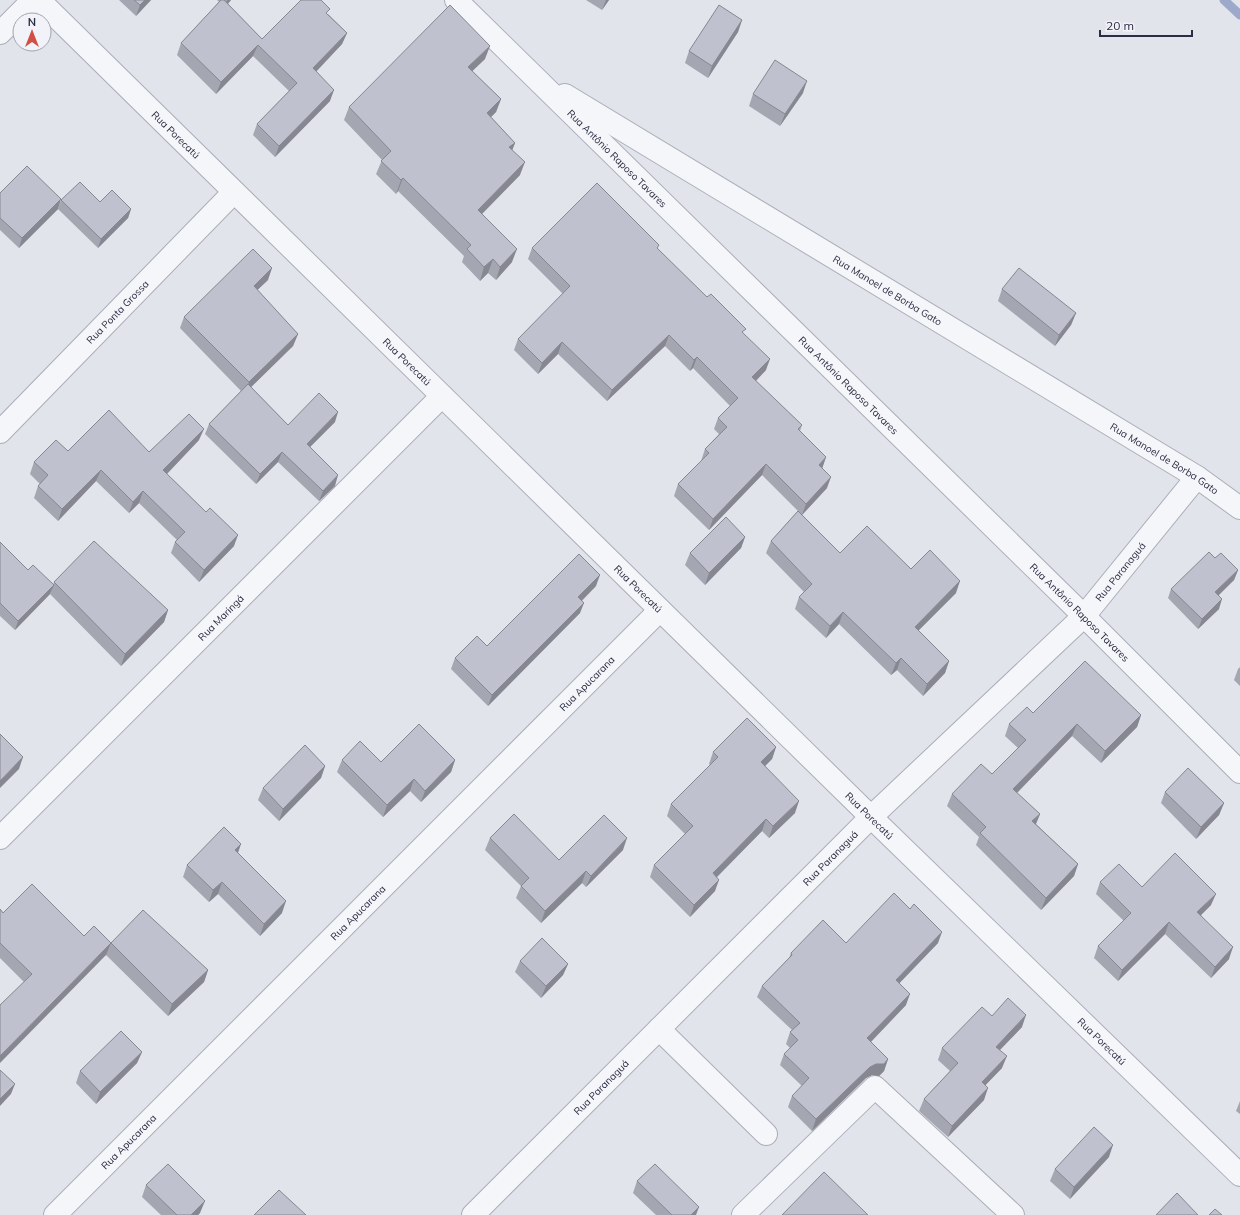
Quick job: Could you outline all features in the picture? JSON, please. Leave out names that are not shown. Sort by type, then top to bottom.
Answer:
[{"type":"street","points":[[0,34],[33,0]]},
{"type":"street","name":"Rua Porecatú","points":[[39,0],[871,817],[1240,1175]]},
{"type":"street","name":"Rua Antônio Raposo Tavares","points":[[456,0],[1084,616],[1240,772]]},
{"type":"street","name":"Rua Manoel de Borba Gato","points":[[534,76],[1197,477],[1240,508]]},
{"type":"street","name":"Rua Ponta Grossa","points":[[0,432],[234,192]]},
{"type":"street","name":"Rua Maringá","points":[[0,838],[442,396]]},
{"type":"street","name":"Rua Paranaguá","points":[[473,1215],[871,817],[1084,616],[1197,477]]},
{"type":"street","name":"Rua Apucarana","points":[[55,1215],[660,610]]},
{"type":"street","points":[[659,1029],[766,1134]]},
{"type":"street","points":[[743,1215],[875,1087],[1013,1215]]},
{"type":"building","points":[[134,0],[145,0],[140,5]]},
{"type":"building","points":[[221,0],[224,0],[262,39],[301,0],[321,0],[330,9],[326,13],[347,33],[313,68],[334,90],[279,146],[257,124],[297,83],[258,45],[221,82],[181,43]]},
{"type":"building","points":[[450,5],[490,46],[468,67],[501,99],[487,113],[515,143],[509,147],[525,162],[478,210],[517,249],[500,267],[493,259],[484,267],[467,249],[471,245],[403,178],[401,180],[381,161],[391,151],[349,107]]},
{"type":"building","points":[[719,5],[742,20],[712,66],[689,51]]},
{"type":"building","points":[[775,60],[807,81],[785,114],[753,94]]},
{"type":"building","points":[[27,166],[61,199],[22,238],[0,218],[0,193]]},
{"type":"building","points":[[80,182],[100,202],[112,190],[131,209],[101,239],[61,200]]},
{"type":"building","points":[[597,183],[659,245],[657,248],[707,297],[711,294],[746,329],[742,332],[770,359],[752,377],[802,425],[798,429],[826,457],[819,465],[831,477],[806,504],[766,464],[713,519],[678,484],[709,453],[705,449],[727,427],[718,418],[738,398],[697,357],[694,360],[669,335],[612,390],[562,342],[542,363],[518,339],[570,286],[532,248]]},
{"type":"building","points":[[253,249],[272,268],[254,286],[298,334],[249,382],[184,317]]},
{"type":"building","points":[[1019,268],[1076,313],[1059,335],[1002,289]]},
{"type":"building","points":[[248,384],[288,425],[319,393],[338,412],[307,444],[338,475],[323,491],[282,452],[260,474],[209,424]]},
{"type":"building","points":[[109,410],[149,452],[189,414],[204,429],[163,470],[206,512],[210,508],[238,535],[204,570],[175,542],[185,532],[143,491],[133,502],[101,470],[62,509],[38,486],[48,475],[34,462],[56,440],[68,451]]},
{"type":"building","points":[[798,511],[840,553],[867,526],[911,569],[930,550],[960,581],[915,627],[949,661],[927,684],[901,658],[896,663],[843,612],[830,626],[799,597],[812,584],[771,541]]},
{"type":"building","points":[[726,517],[745,537],[709,573],[690,553]]},
{"type":"building","points":[[94,541],[168,610],[125,654],[54,582]]},
{"type":"building","points":[[0,542],[28,570],[33,565],[54,585],[18,621],[0,603]]},
{"type":"building","points":[[1209,552],[1215,558],[1221,553],[1238,570],[1215,592],[1222,599],[1202,619],[1171,589]]},
{"type":"building","points":[[579,554],[600,575],[578,597],[584,603],[492,695],[455,658],[477,636],[487,646]]},
{"type":"building","points":[[1085,661],[1141,715],[1105,751],[1077,724],[1013,789],[1040,814],[1032,821],[1078,864],[1046,898],[980,833],[986,827],[952,794],[981,764],[992,774],[1026,740],[1009,724],[1027,707],[1033,713]]},
{"type":"building","points":[[747,718],[776,747],[761,762],[799,801],[773,826],[766,819],[713,873],[719,880],[694,905],[654,865],[693,826],[671,804],[718,757],[713,752]]},
{"type":"building","points":[[419,724],[455,760],[425,791],[414,779],[387,805],[342,760],[360,741],[381,762]]},
{"type":"building","points":[[0,734],[23,757],[0,781]]},
{"type":"building","points":[[305,745],[325,766],[283,809],[263,788]]},
{"type":"building","points":[[1188,768],[1224,803],[1201,827],[1165,792]]},
{"type":"building","points":[[514,814],[559,860],[604,815],[627,838],[591,876],[586,871],[545,911],[521,886],[529,878],[490,838]]},
{"type":"building","points":[[224,827],[241,844],[235,850],[286,901],[264,924],[222,882],[213,890],[187,865]]},
{"type":"building","points":[[1175,853],[1216,894],[1197,912],[1233,947],[1215,967],[1169,922],[1122,970],[1098,946],[1131,913],[1100,882],[1119,864],[1142,887]]},
{"type":"building","points":[[32,884],[84,936],[94,926],[111,943],[0,1056],[0,1005],[32,974],[0,943],[0,909],[3,913]]},
{"type":"building","points":[[894,893],[910,909],[914,904],[942,932],[896,980],[910,994],[867,1038],[888,1059],[884,1064],[876,1064],[870,1067],[816,1119],[792,1096],[809,1078],[784,1054],[798,1040],[790,1032],[800,1023],[762,986],[823,920],[846,943]]},
{"type":"building","points":[[143,910],[208,970],[172,1004],[111,943]]},
{"type":"building","points":[[542,938],[568,964],[546,986],[520,961]]},
{"type":"building","points":[[1008,998],[1026,1015],[996,1047],[1007,1056],[982,1082],[988,1088],[952,1126],[924,1099],[958,1063],[942,1048],[982,1007],[992,1016]]},
{"type":"building","points":[[121,1031],[142,1052],[100,1092],[80,1071]]},
{"type":"building","points":[[0,1070],[15,1084],[0,1099]]},
{"type":"building","points":[[1094,1127],[1113,1145],[1074,1187],[1055,1169]]},
{"type":"building","points":[[168,1164],[205,1201],[191,1215],[177,1215],[146,1185]]},
{"type":"building","points":[[655,1164],[699,1207],[691,1215],[672,1215],[637,1181]]},
{"type":"building","points":[[824,1172],[868,1215],[782,1215]]},
{"type":"building","points":[[279,1190],[306,1215],[254,1215]]},
{"type":"building","points":[[1177,1193],[1198,1215],[1156,1215]]},
{"type":"building","points":[[1215,1209],[1222,1215],[1209,1215]]},
{"type":"waterway","points":[[1224,0],[1240,15]]}]
